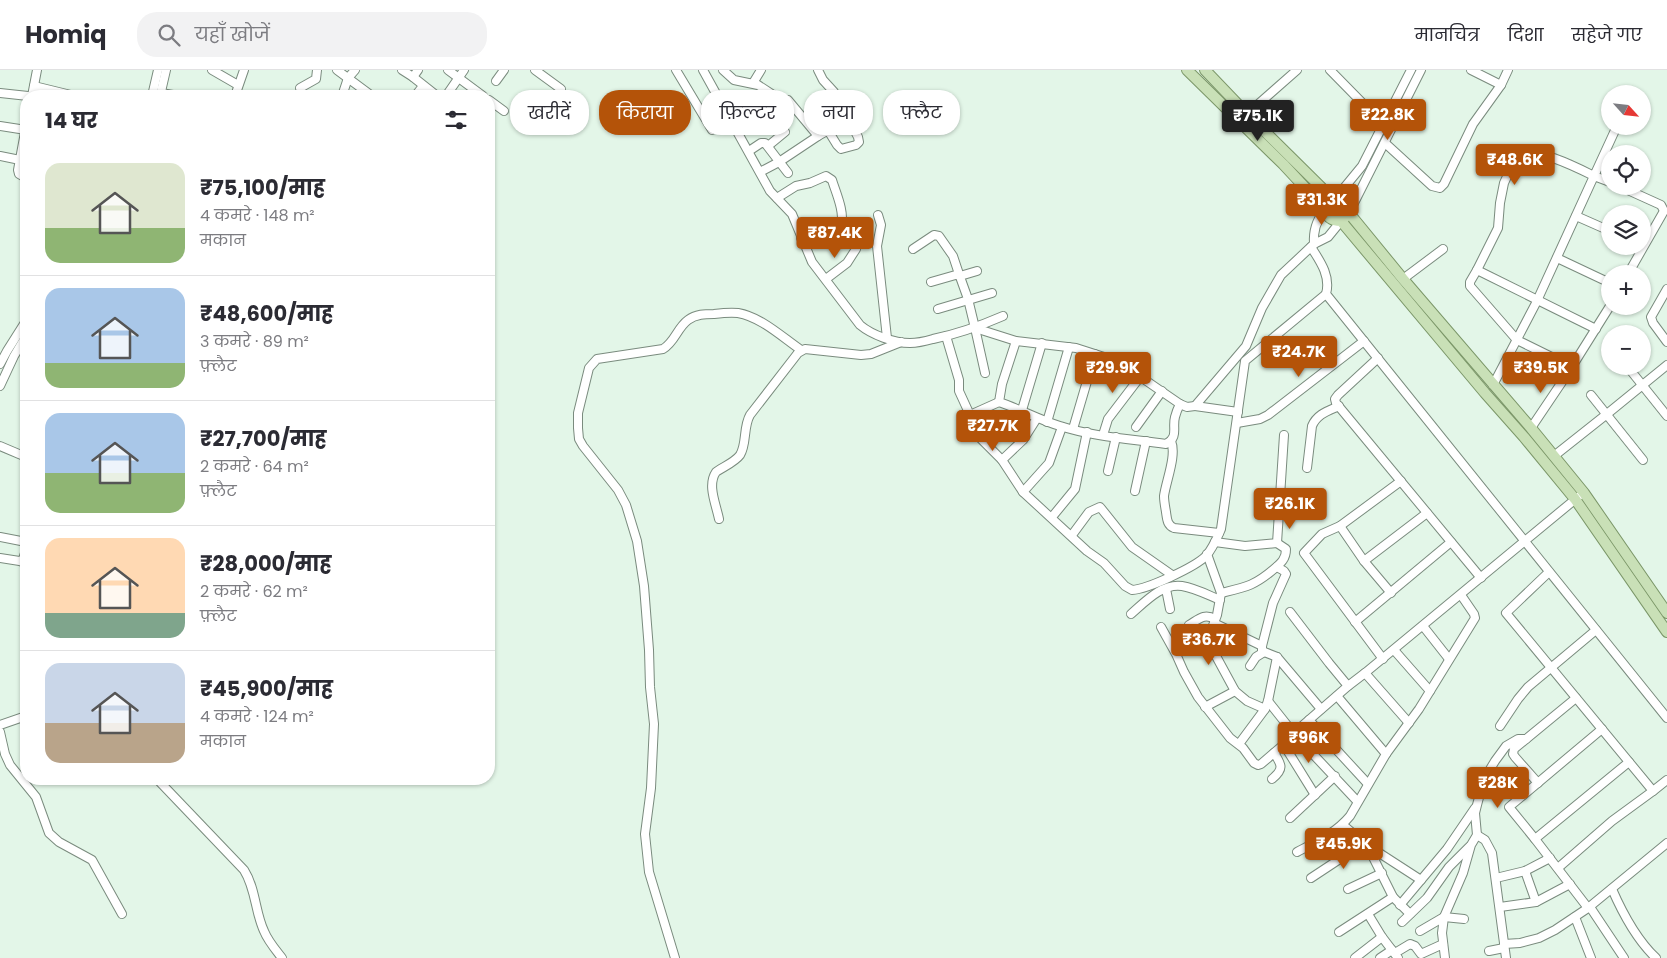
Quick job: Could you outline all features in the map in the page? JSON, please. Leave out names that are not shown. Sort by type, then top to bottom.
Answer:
[{"type":"main road","points":[[1188,70],[1284,164],[1330,218],[1347,214]]},
{"type":"main road","points":[[1205,70],[1247,114],[1334,195],[1348,200],[1347,214],[1485,394],[1535,450],[1580,496],[1667,613]]},
{"type":"main road","points":[[1324,209],[1334,195]]},
{"type":"main road","points":[[1347,214],[1554,456],[1667,632]]},
{"type":"street","points":[[32,90],[37,70]]},
{"type":"street","points":[[153,90],[158,70]]},
{"type":"street","points":[[161,90],[166,70]]},
{"type":"street","points":[[212,70],[238,85]]},
{"type":"street","points":[[237,90],[244,70]]},
{"type":"street","points":[[300,88],[316,79],[317,70]]},
{"type":"street","points":[[337,70],[364,90]]},
{"type":"street","points":[[344,90],[348,78],[355,70]]},
{"type":"street","points":[[402,70],[429,90]]},
{"type":"street","points":[[413,77],[418,70]]},
{"type":"street","points":[[448,70],[475,90]]},
{"type":"street","points":[[450,90],[464,70]]},
{"type":"street","points":[[496,81],[504,70]]},
{"type":"street","points":[[535,70],[561,89]]},
{"type":"street","points":[[676,70],[701,112]]},
{"type":"street","points":[[703,70],[714,90]]},
{"type":"street","points":[[723,70],[734,80],[753,83],[766,90]]},
{"type":"street","points":[[753,83],[760,70]]},
{"type":"street","points":[[760,172],[825,132],[829,132],[841,149],[856,145],[859,140],[834,92],[823,80],[818,70]]},
{"type":"street","points":[[1247,114],[1297,70]]},
{"type":"street","points":[[1330,70],[1384,125]]},
{"type":"street","points":[[1334,195],[1362,166],[1411,70]]},
{"type":"street","points":[[1195,406],[1246,346],[1262,308],[1281,275],[1312,245],[1328,237],[1347,214],[1421,70]]},
{"type":"street","points":[[1471,70],[1501,85]]},
{"type":"street","points":[[1385,143],[1432,186],[1440,188],[1444,184],[1473,124],[1501,85],[1508,70]]},
{"type":"street","points":[[34,86],[40,90]]},
{"type":"street","points":[[420,90],[423,86]]},
{"type":"street","points":[[0,92],[20,95]]},
{"type":"street","points":[[495,104],[504,111]]},
{"type":"street","points":[[794,106],[818,136]]},
{"type":"street","points":[[0,126],[20,128]]},
{"type":"street","points":[[739,135],[770,191],[792,214],[812,262],[860,325],[874,335],[913,343],[975,328],[1003,316]]},
{"type":"street","points":[[768,146],[781,135]]},
{"type":"street","points":[[1493,385],[1538,299],[1613,135]]},
{"type":"street","points":[[749,151],[763,143],[768,146],[788,173]]},
{"type":"street","points":[[1572,367],[1517,340],[1471,289],[1470,282],[1498,228],[1504,183],[1517,154],[1524,152],[1549,156],[1601,179]]},
{"type":"street","points":[[0,156],[20,160],[18,170],[20,175]]},
{"type":"street","points":[[776,198],[798,185],[810,183],[826,176],[832,180],[842,221],[840,226],[801,238]]},
{"type":"street","points":[[1639,195],[1664,208],[1663,215],[1651,233]]},
{"type":"street","points":[[1245,361],[1326,294],[1328,283],[1326,276],[1312,245],[1317,220],[1324,209]]},
{"type":"street","points":[[878,215],[882,225],[877,246],[887,338]]},
{"type":"street","points":[[1576,216],[1601,227]]},
{"type":"street","points":[[914,249],[934,235],[939,236],[953,256],[968,300],[985,372]]},
{"type":"street","points":[[1403,280],[1443,248]]},
{"type":"street","points":[[826,279],[847,262],[856,249]]},
{"type":"street","points":[[1557,258],[1601,279]]},
{"type":"street","points":[[1477,270],[1596,329]]},
{"type":"street","points":[[931,282],[977,271]]},
{"type":"street","points":[[1667,289],[1651,317],[1653,323],[1667,342]]},
{"type":"street","points":[[938,309],[992,293]]},
{"type":"street","points":[[1326,294],[1667,718]]},
{"type":"street","points":[[676,958],[649,872],[645,834],[652,781],[654,724],[644,586],[637,541],[623,498],[581,443],[578,413],[589,368],[597,359],[663,349],[671,344],[681,327],[688,320],[696,316],[732,313],[757,320],[802,350],[861,355],[871,354],[901,342]]},
{"type":"street","points":[[1531,428],[1605,315]]},
{"type":"street","points":[[975,328],[1016,341],[1076,348],[1095,354],[1118,364],[1187,407],[1195,406],[1238,412]]},
{"type":"street","points":[[0,364],[20,330]]},
{"type":"street","points":[[946,336],[959,380],[959,391],[970,416],[971,429],[1002,460],[1023,492],[1072,535],[1087,551],[1108,566],[1125,586],[1132,590],[1137,590],[1197,563],[1207,554],[1215,542],[1219,533],[1233,448],[1246,346]]},
{"type":"street","points":[[999,402],[1002,384],[1016,341]]},
{"type":"street","points":[[1022,410],[1042,344]]},
{"type":"street","points":[[0,386],[20,346]]},
{"type":"street","points":[[1237,422],[1260,419],[1268,415],[1368,346]]},
{"type":"street","points":[[1047,420],[1069,347]]},
{"type":"street","points":[[719,519],[712,484],[714,475],[742,452],[747,419],[802,350]]},
{"type":"street","points":[[1074,428],[1095,354]]},
{"type":"street","points":[[1378,358],[1335,399],[1481,578]]},
{"type":"street","points":[[1554,456],[1667,365]]},
{"type":"street","points":[[1229,367],[1243,371]]},
{"type":"street","points":[[1634,375],[1667,416]]},
{"type":"street","points":[[1103,434],[1108,419],[1140,377]]},
{"type":"street","points":[[1136,427],[1162,391]]},
{"type":"street","points":[[1591,395],[1643,460]]},
{"type":"street","points":[[970,416],[999,402],[1062,427],[1086,432],[1166,444],[1173,438]]},
{"type":"street","points":[[1180,404],[1174,419],[1173,454],[1164,500],[1167,522],[1174,528],[1219,533]]},
{"type":"street","points":[[1307,468],[1314,420],[1318,416],[1339,406]]},
{"type":"street","points":[[1002,460],[1023,440],[1037,418]]},
{"type":"street","points":[[1023,492],[1049,464],[1062,427]]},
{"type":"street","points":[[1052,517],[1075,489],[1086,432]]},
{"type":"street","points":[[1278,543],[1284,435]]},
{"type":"street","points":[[1108,471],[1116,437]]},
{"type":"street","points":[[1135,491],[1146,441]]},
{"type":"street","points":[[0,446],[20,454]]},
{"type":"street","points":[[1383,659],[1304,553],[1322,534],[1340,526],[1401,481]]},
{"type":"street","points":[[1161,628],[1193,689],[1205,707],[1230,738],[1245,750],[1256,765],[1261,764],[1348,686],[1580,496]]},
{"type":"street","points":[[1072,535],[1089,512],[1100,507],[1132,547],[1172,575]]},
{"type":"street","points":[[1364,561],[1427,513]]},
{"type":"street","points":[[1340,526],[1364,561],[1391,593]]},
{"type":"street","points":[[0,536],[20,541]]},
{"type":"street","points":[[1131,614],[1152,596],[1176,586],[1220,597],[1256,583],[1282,562],[1286,552],[1284,547],[1278,543],[1246,546],[1215,542]]},
{"type":"street","points":[[1355,622],[1451,542]]},
{"type":"street","points":[[1207,554],[1220,597],[1208,640],[1235,691],[1247,701],[1266,705],[1357,801]]},
{"type":"street","points":[[0,558],[20,561]]},
{"type":"street","points":[[1250,666],[1263,649],[1272,604],[1286,574],[1276,567]]},
{"type":"street","points":[[1549,572],[1506,613],[1652,791]]},
{"type":"street","points":[[1166,589],[1170,609]]},
{"type":"street","points":[[1297,852],[1328,836],[1350,816],[1386,754],[1430,691],[1449,658],[1464,639],[1475,618],[1461,595]]},
{"type":"street","points":[[1290,612],[1348,686]]},
{"type":"street","points":[[1190,625],[1205,616],[1210,616],[1214,621],[1277,657],[1322,709]]},
{"type":"street","points":[[1423,626],[1449,658]]},
{"type":"street","points":[[1500,726],[1523,692],[1596,630]]},
{"type":"street","points":[[1394,650],[1430,691]]},
{"type":"street","points":[[1239,744],[1266,705],[1277,657]]},
{"type":"street","points":[[1366,673],[1409,723]]},
{"type":"street","points":[[1205,707],[1235,691]]},
{"type":"street","points":[[1338,696],[1386,754]]},
{"type":"street","points":[[1538,783],[1513,754],[1514,750],[1576,698]]},
{"type":"street","points":[[0,725],[20,718]]},
{"type":"street","points":[[1309,720],[1368,784]]},
{"type":"street","points":[[1602,729],[1509,807],[1589,908],[1624,958]]},
{"type":"street","points":[[0,732],[5,754],[10,765],[20,778]]},
{"type":"street","points":[[1506,958],[1492,853],[1484,840],[1478,835],[1475,813],[1481,790],[1495,761],[1506,746],[1518,739],[1526,739]]},
{"type":"street","points":[[1284,745],[1315,795]]},
{"type":"street","points":[[1272,779],[1281,767],[1274,753]]},
{"type":"street","points":[[1535,839],[1628,762]]},
{"type":"street","points":[[1290,818],[1335,776]]},
{"type":"street","points":[[1558,868],[1612,821],[1667,780]]},
{"type":"street","points":[[26,785],[36,798],[49,833],[59,842],[92,860],[122,914]]},
{"type":"street","points":[[163,785],[244,870],[250,882],[264,931],[282,958]]},
{"type":"street","points":[[1400,905],[1447,849],[1477,805]]},
{"type":"street","points":[[1342,825],[1366,844],[1421,880]]},
{"type":"street","points":[[1402,922],[1426,898],[1449,867],[1471,845],[1478,835]]},
{"type":"street","points":[[1489,952],[1504,946],[1539,938],[1555,930],[1589,908],[1667,843]]},
{"type":"street","points":[[1366,844],[1393,898],[1410,914]]},
{"type":"street","points":[[1311,878],[1366,844]]},
{"type":"street","points":[[1444,958],[1444,917],[1463,873],[1471,845]]},
{"type":"street","points":[[1496,878],[1525,871],[1550,858]]},
{"type":"street","points":[[1525,871],[1536,902]]},
{"type":"street","points":[[1348,890],[1382,874]]},
{"type":"street","points":[[1500,908],[1536,902],[1570,884]]},
{"type":"street","points":[[1612,889],[1631,924],[1656,958]]},
{"type":"street","points":[[1338,932],[1393,898]]},
{"type":"street","points":[[1368,914],[1395,954]]},
{"type":"street","points":[[1420,931],[1444,917],[1464,919]]},
{"type":"street","points":[[1575,917],[1591,958]]},
{"type":"street","points":[[1355,958],[1382,937]]},
{"type":"street","points":[[1380,958],[1395,954],[1410,944],[1415,946],[1421,954],[1443,944]]}]
